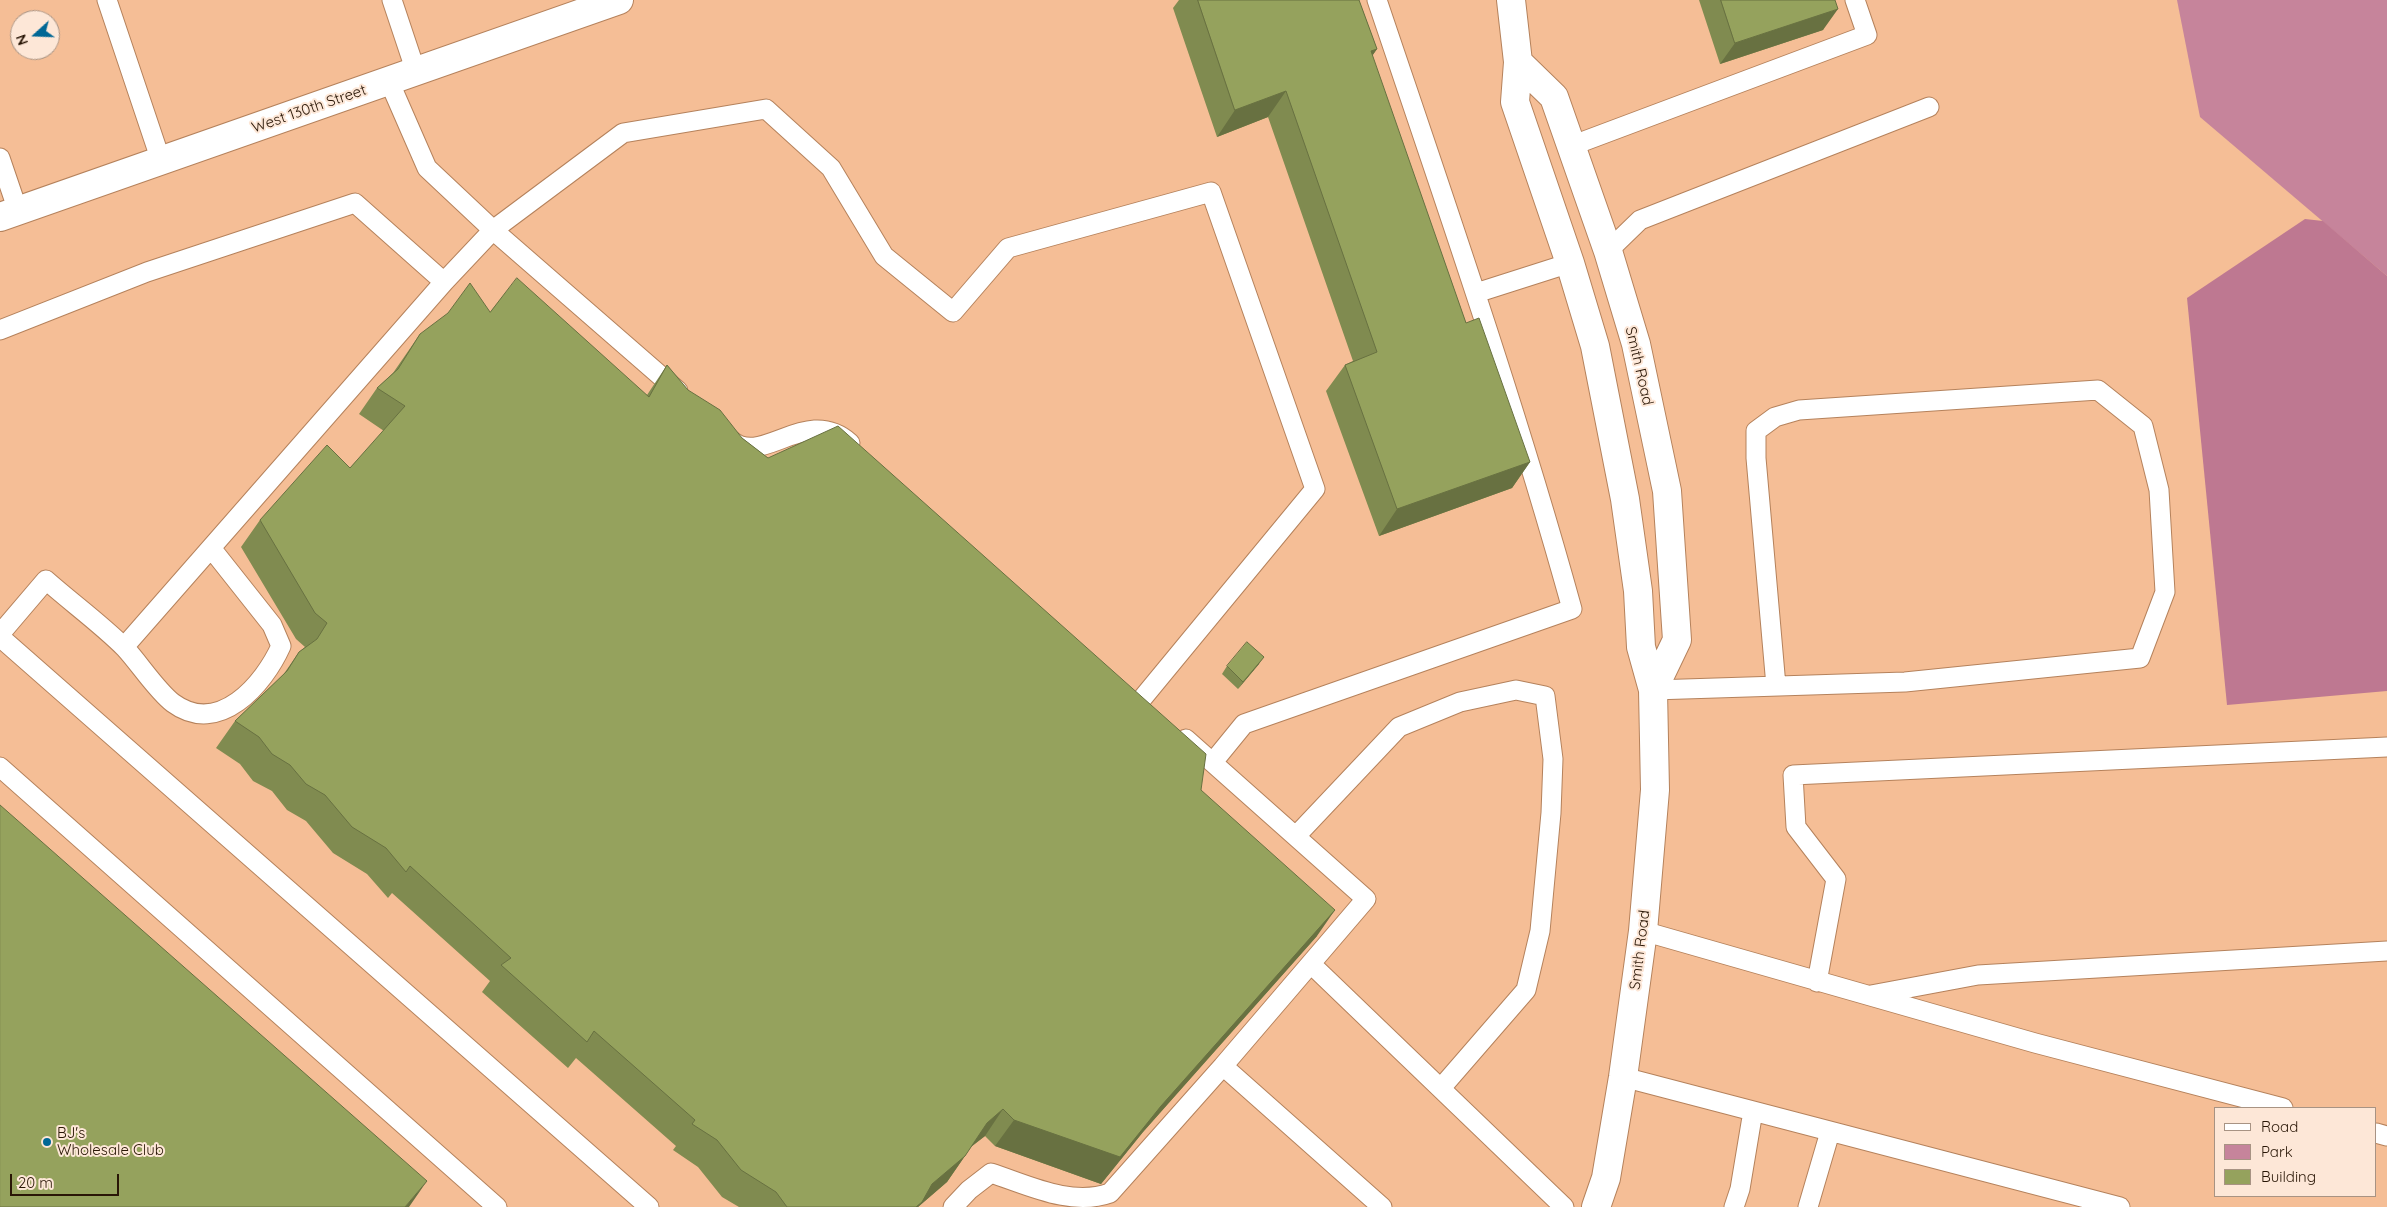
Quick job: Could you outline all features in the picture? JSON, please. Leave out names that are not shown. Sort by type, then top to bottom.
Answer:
[{"type":"main road","name":"West 130th Street","points":[[9,214],[619,0]]},
{"type":"main road","name":"Smith Road","points":[[1511,0],[1518,62],[1515,102],[1570,263],[1594,346],[1623,489],[1638,592],[1641,647],[1653,690],[1655,790],[1643,931],[1623,1078],[1606,1178],[1596,1207]]},
{"type":"main road","name":"Smith Road","points":[[1518,62],[1554,97],[1608,251],[1636,344],[1667,491],[1677,640],[1653,690]]},
{"type":"lane","points":[[107,0],[161,161]]},
{"type":"lane","points":[[392,0],[416,72]]},
{"type":"lane","points":[[1213,762],[1244,724],[1572,609],[1549,524],[1476,293],[1377,0]]},
{"type":"lane","points":[[1571,146],[1867,35],[1855,0]]},
{"type":"lane","points":[[388,81],[426,168],[493,230],[691,403]]},
{"type":"lane","points":[[1608,251],[1640,220],[1929,107]]},
{"type":"lane","points":[[124,647],[444,282],[493,230],[623,133],[766,109],[831,168],[884,256],[953,312],[1008,248],[1211,192],[1315,488],[1134,694],[1155,712]]},
{"type":"lane","points":[[0,158],[9,214]]},
{"type":"lane","points":[[0,330],[147,272],[355,203],[444,282]]},
{"type":"lane","points":[[1476,293],[1570,263]]},
{"type":"lane","points":[[1653,690],[1905,682],[2140,658],[2165,592],[2159,490],[2143,426],[2098,390],[1799,410],[1775,417],[1756,432],[1756,458],[1776,686]]},
{"type":"lane","points":[[716,427],[734,443],[747,448],[763,446],[811,429],[829,431],[845,438],[867,458]]},
{"type":"lane","points":[[211,548],[272,625],[281,646],[273,664],[255,688],[230,708],[210,713],[192,712],[173,703],[124,647],[46,580],[0,635],[649,1207]]},
{"type":"lane","points":[[1296,836],[1399,727],[1460,702],[1516,690],[1544,696],[1553,759],[1551,813],[1540,931],[1526,990],[1441,1088]]},
{"type":"lane","points":[[953,1207],[969,1190],[991,1173],[1072,1198],[1095,1199],[1110,1193],[1223,1066],[1366,899],[1170,725]]},
{"type":"lane","points":[[1817,982],[1836,879],[1796,827],[1793,775],[2387,747]]},
{"type":"lane","points":[[0,767],[497,1207]]},
{"type":"lane","points":[[1643,931],[2035,1043],[2279,1107]]},
{"type":"lane","points":[[1866,995],[1978,975],[2387,952]]},
{"type":"lane","points":[[1311,964],[1564,1207]]},
{"type":"lane","points":[[1223,1066],[1382,1207]]},
{"type":"lane","points":[[1623,1078],[2120,1207]]},
{"type":"lane","points":[[1734,1207],[1740,1190],[1753,1111]]},
{"type":"lane","points":[[1808,1207],[1830,1132]]},
{"type":"green space","points":[[2177,0],[2387,0],[2387,276],[2200,117]]},
{"type":"shaded area","points":[[2305,219],[2323,221],[2387,276],[2387,691],[2227,705],[2187,298]]},
{"type":"building","points":[[1198,0],[1359,0],[1377,49],[1371,51],[1466,323],[1479,318],[1530,462],[1397,509],[1345,365],[1377,352],[1286,91],[1235,110]]},
{"type":"building","points":[[1721,0],[1835,0],[1838,9],[1735,43]]},
{"type":"building","points":[[517,278],[649,397],[667,365],[688,390],[720,410],[742,438],[768,458],[838,426],[1206,754],[1201,790],[1335,910],[1161,1106],[1120,1157],[1014,1120],[1003,1109],[987,1123],[965,1156],[932,1184],[922,1202],[916,1207],[787,1207],[776,1192],[741,1170],[717,1140],[692,1124],[695,1120],[594,1031],[587,1042],[501,965],[511,958],[410,866],[406,872],[386,848],[352,827],[325,795],[306,784],[290,765],[272,754],[259,737],[235,721],[287,671],[299,652],[317,639],[327,623],[315,613],[260,520],[327,445],[350,468],[405,406],[377,388],[398,369],[420,334],[448,313],[470,283],[490,312]]},
{"type":"building","points":[[1247,642],[1264,657],[1243,682],[1227,666]]},
{"type":"building","points":[[0,805],[427,1181],[405,1207],[0,1207]]},
{"type":"place","name":"BJ's Wholesale Club","points":[[47,1142]]}]
